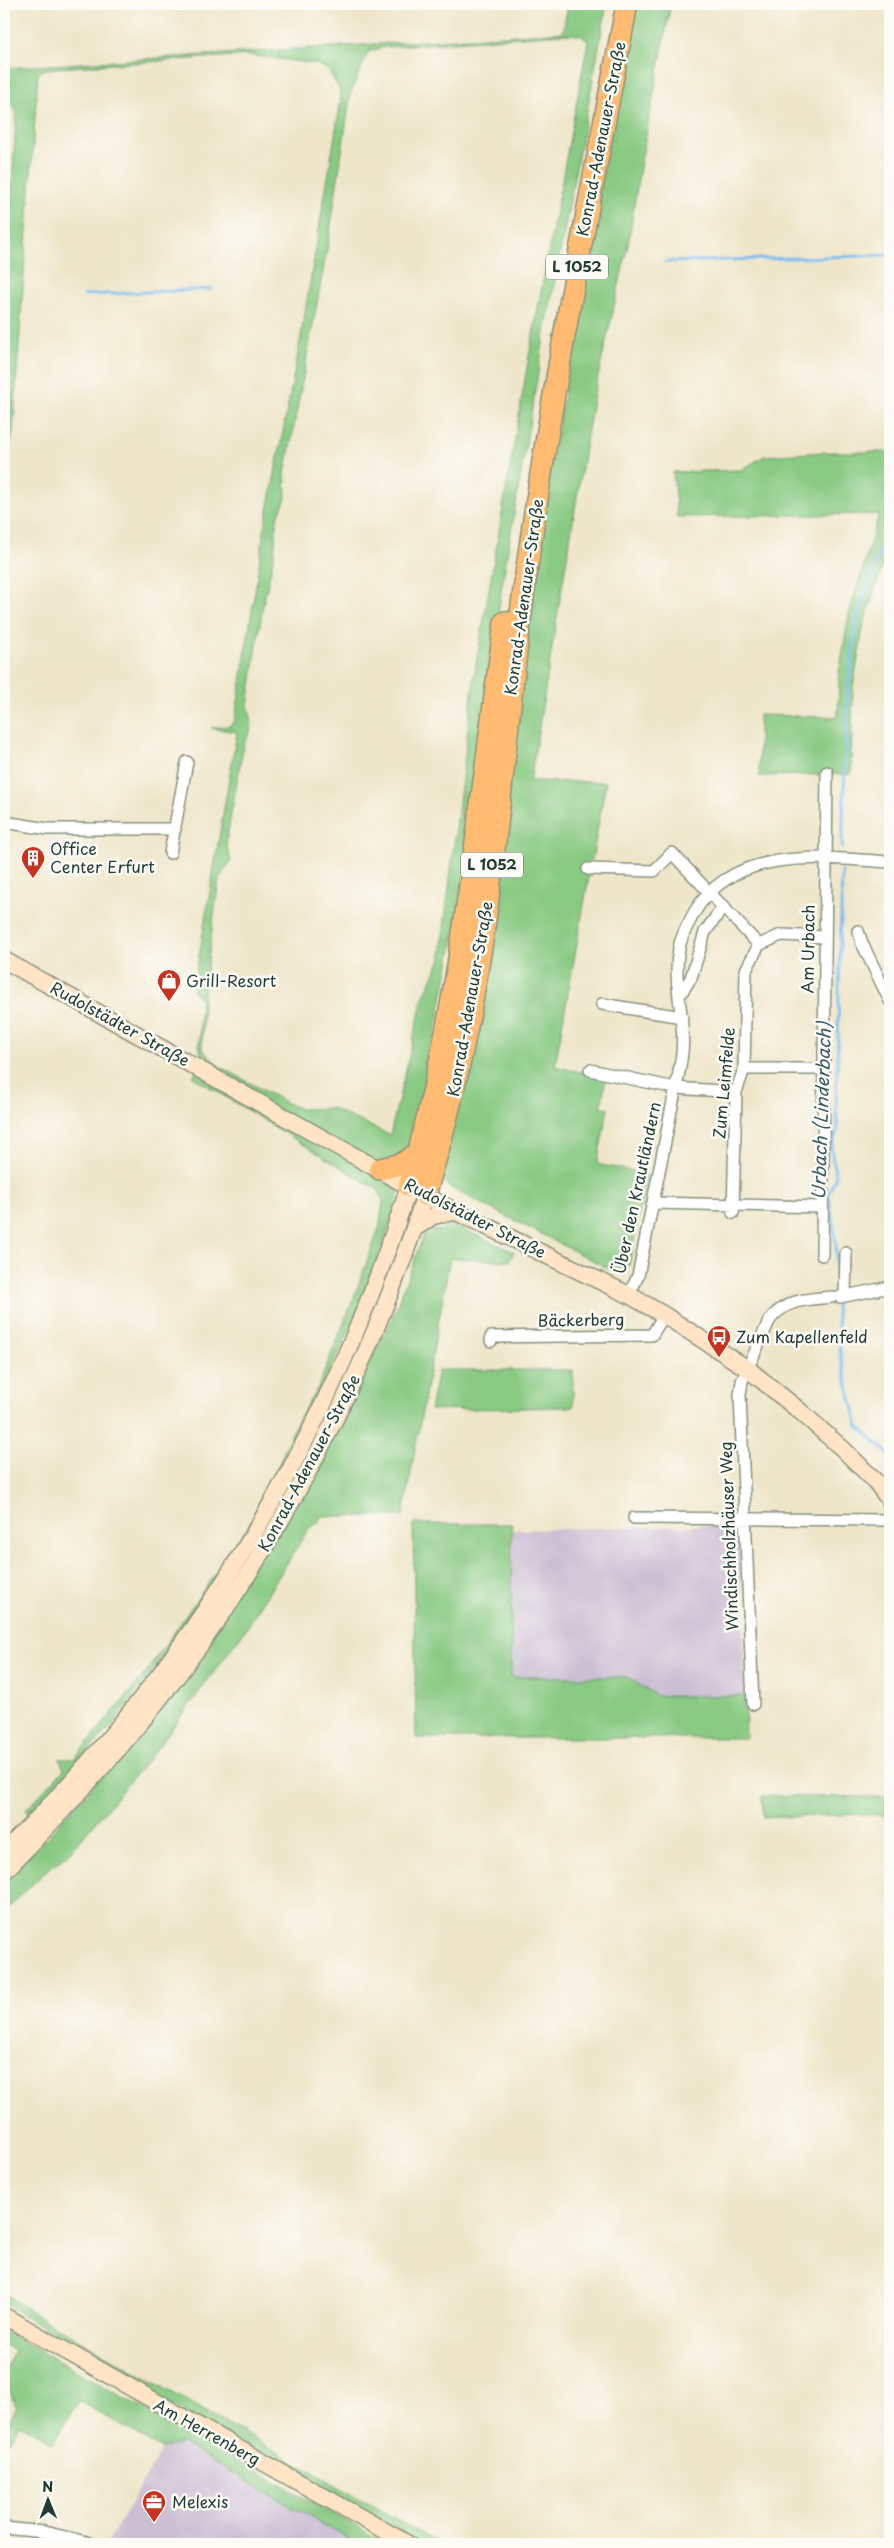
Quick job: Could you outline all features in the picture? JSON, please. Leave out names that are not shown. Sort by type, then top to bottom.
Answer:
[{"type":"highway","name":"Konrad-Adenauer-Straße","points":[[417,1191],[418,1152],[437,1079],[461,956],[525,484],[560,282],[613,4]]},
{"type":"highway","name":"Konrad-Adenauer-Straße","points":[[417,1191],[454,1090],[470,1011],[490,883],[510,700],[532,530],[573,287],[627,4]]},
{"type":"highway","points":[[380,1169],[402,1164],[418,1152]]},
{"type":"main road","name":"Rudolstädter Straße","points":[[4,960],[455,1212],[629,1295],[664,1315],[748,1369],[844,1450],[876,1482],[890,1502]]},
{"type":"main road","name":"Konrad-Adenauer-Straße","points":[[4,1872],[86,1787],[146,1717],[196,1652],[254,1567],[295,1497],[339,1413],[391,1293],[414,1229],[417,1191]]},
{"type":"main road","name":"Konrad-Adenauer-Straße","points":[[4,1852],[70,1784],[149,1690],[188,1638],[252,1538],[320,1415],[380,1272],[417,1191]]},
{"type":"main road","points":[[414,1229],[433,1216],[455,1212]]},
{"type":"main road","name":"Am Herrenberg","points":[[5,2316],[408,2544]]},
{"type":"street","points":[[170,853],[187,762]]},
{"type":"street","name":"Am Urbach","points":[[822,1255],[827,772]]},
{"type":"street","points":[[4,822],[48,829],[175,829]]},
{"type":"street","points":[[588,869],[654,871],[672,853],[759,945],[781,935],[825,937]]},
{"type":"street","name":"Über den Krautländern","points":[[629,1295],[638,1276],[682,1055],[682,1017],[676,971],[679,947],[687,925],[710,892],[738,872],[760,864],[786,860],[826,859],[890,862]]},
{"type":"street","points":[[679,996],[691,978],[705,932],[724,906]]},
{"type":"street","points":[[858,931],[890,1001]]},
{"type":"street","name":"Zum Leimfelde","points":[[733,1209],[736,1092],[744,1069],[746,970],[759,945]]},
{"type":"street","points":[[602,1004],[682,1017]]},
{"type":"street","points":[[744,1069],[823,1069]]},
{"type":"street","name":"Über den Krautländern","points":[[590,1070],[675,1088]]},
{"type":"street","points":[[675,1088],[736,1092]]},
{"type":"street","points":[[653,1203],[733,1209],[822,1207]]},
{"type":"street","points":[[839,1297],[846,1253]]},
{"type":"street","name":"Windischholzhäuser Weg","points":[[752,1704],[740,1395],[742,1381],[769,1321],[776,1311],[798,1300],[839,1297],[890,1288]]},
{"type":"street","name":"Bäckerberg","points":[[491,1341],[491,1337],[652,1335],[664,1315]]},
{"type":"street","points":[[634,1518],[890,1520]]},
{"type":"street","points":[[4,2528],[44,2532],[95,2544]]},
{"type":"shaded area","points":[[739,1525],[745,1696],[657,1696],[627,1677],[511,1677],[513,1530]]},
{"type":"shaded area","points":[[181,2443],[357,2544],[107,2544],[162,2449]]},
{"type":"green space","points":[[568,4],[607,4],[544,338],[502,585],[460,908],[422,1100],[408,1147],[394,1214],[354,1321],[271,1493],[192,1620],[113,1724],[31,1814],[26,1810],[64,1769],[59,1759],[74,1759],[145,1674],[249,1525],[279,1464],[296,1423],[318,1387],[353,1300],[379,1228],[383,1202],[378,1190],[193,1077],[202,1057],[199,1046],[201,999],[193,991],[237,732],[211,728],[230,726],[235,720],[265,526],[299,347],[341,100],[339,88],[327,69],[316,64],[249,55],[58,68],[43,70],[38,74],[13,431],[4,476],[4,317],[16,110],[4,94],[4,68],[563,32]],"holes":[[[563,34],[580,35],[588,41],[529,356],[475,671],[440,961],[423,998],[390,1135],[331,1108],[300,1109],[219,1066],[202,1049],[203,999],[219,878],[231,861],[226,843],[244,743],[251,729],[252,721],[248,706],[263,605],[274,556],[277,519],[286,498],[285,474],[328,244],[351,92],[368,52],[385,47]]]},
{"type":"green space","points":[[633,4],[671,4],[641,161],[628,245],[594,394],[530,781],[606,782],[555,1066],[606,1078],[601,1106],[608,1108],[597,1164],[647,1174],[629,1266],[617,1273],[449,1187],[443,1178],[443,1167],[529,592]]},
{"type":"green space","points":[[822,452],[890,452],[890,544],[864,623],[853,688],[851,774],[759,776],[759,715],[838,717],[839,673],[849,614],[879,514],[677,517],[673,472],[741,470],[764,456]]},
{"type":"green space","points":[[404,1216],[408,1217],[348,1378],[297,1481],[294,1479]]},
{"type":"green space","points":[[451,1224],[514,1252],[509,1261],[450,1258],[403,1516],[321,1516],[318,1523],[309,1528],[246,1629],[155,1751],[69,1854],[48,1869],[4,1912],[4,1881],[49,1835],[149,1721],[356,1390],[392,1319],[426,1229],[439,1231]]},
{"type":"green space","points":[[438,1370],[573,1370],[573,1407],[430,1410]]},
{"type":"green space","points":[[413,1524],[512,1524],[511,1677],[627,1677],[657,1696],[745,1696],[746,1738],[416,1738]]},
{"type":"green space","points":[[762,1796],[890,1797],[890,1816],[862,1814],[763,1818]]},
{"type":"green space","points":[[4,2293],[46,2321],[440,2544],[422,2544],[73,2350],[59,2337],[4,2303]]},
{"type":"green space","points":[[4,2331],[388,2544],[357,2544],[181,2443],[162,2449],[79,2401],[53,2443],[20,2424],[4,2450],[4,2424],[7,2425],[17,2407],[12,2398],[4,2371],[14,2351],[4,2345]]},
{"type":"waterway","points":[[665,262],[890,255]]},
{"type":"waterway","points":[[84,295],[212,289]]},
{"type":"waterway","name":"Urbach (Linderbach)","points":[[842,848],[848,687],[857,618],[890,520]]},
{"type":"waterway","name":"Urbach (Linderbach)","points":[[842,871],[836,1111],[838,1127],[831,1149],[836,1176],[829,1194],[836,1245],[836,1306],[841,1359],[858,1426],[890,1455]]},
{"type":"place","name":"Office Center Erfurt","points":[[33,879]]},
{"type":"place","name":"Grill-Resort","points":[[169,1002]]},
{"type":"place","name":"Zum Kapellenfeld","points":[[719,1358]]},
{"type":"place","name":"Melexis","points":[[154,2523]]}]
